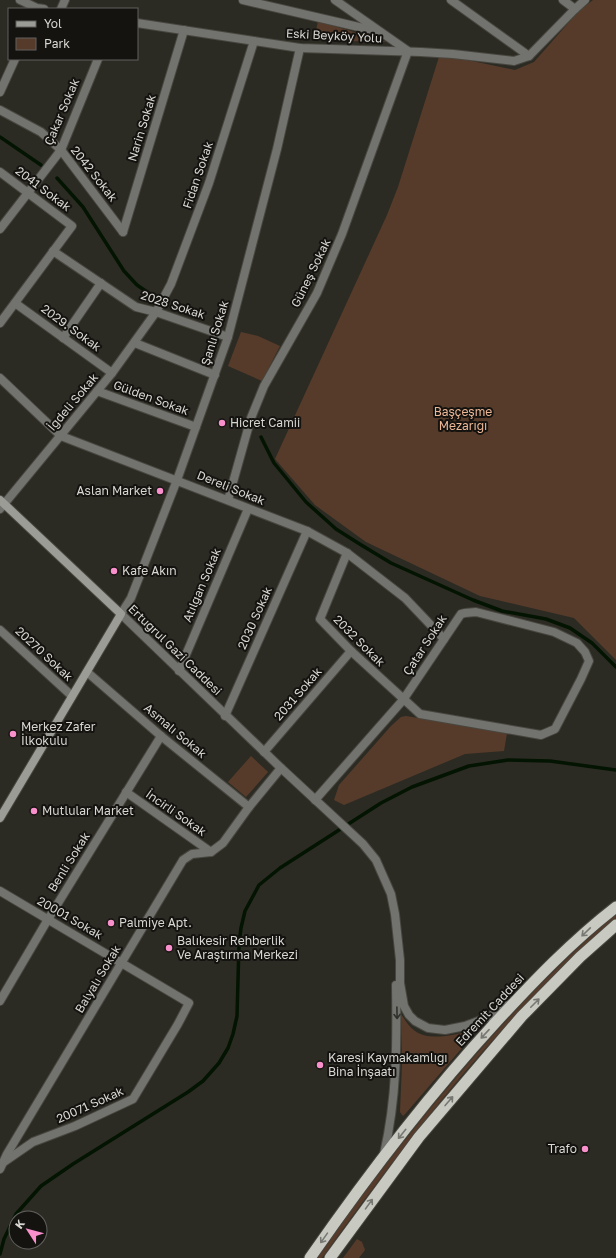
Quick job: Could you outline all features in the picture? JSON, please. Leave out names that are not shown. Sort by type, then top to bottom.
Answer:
[{"type":"highway","name":"Edremit Caddesi","points":[[310,1258],[384,1157],[457,1065],[520,996],[590,928],[616,907]]},
{"type":"highway","points":[[330,1258],[419,1137],[514,1025],[580,957],[616,925]]},
{"type":"main road","name":"Ertuğrul Gazi Caddesi","points":[[1,504],[121,614]]},
{"type":"main road","points":[[0,818],[121,614]]},
{"type":"street","points":[[20,0],[37,8]]},
{"type":"street","points":[[243,0],[381,32]]},
{"type":"street","points":[[335,0],[408,51]]},
{"type":"street","points":[[451,0],[529,56],[575,9],[586,0]]},
{"type":"street","points":[[563,0],[575,9]]},
{"type":"street","name":"Eski Beyköy Yolu","points":[[138,23],[300,48],[408,51],[453,54],[514,61],[529,56]]},
{"type":"street","name":"Narin Sokak","points":[[123,232],[184,30]]},
{"type":"street","name":"Fidan Sokak","points":[[156,312],[172,284],[208,183],[254,41]]},
{"type":"street","name":"Şanlı Sokak","points":[[121,614],[131,598],[177,480],[228,337],[277,149],[300,48]]},
{"type":"street","name":"Güneş Sokak","points":[[228,500],[251,418],[264,386],[316,293],[342,234],[408,51]]},
{"type":"street","points":[[0,92],[15,60]]},
{"type":"street","name":"Çakar Sokak","points":[[0,229],[61,150],[98,60]]},
{"type":"street","name":"2042 Sokak","points":[[0,110],[41,132],[61,150],[123,232]]},
{"type":"street","name":"2041 Sokak","points":[[0,172],[72,226],[53,251]]},
{"type":"street","points":[[0,323],[53,251]]},
{"type":"street","name":"2028 Sokak","points":[[53,251],[136,307],[156,312],[228,337]]},
{"type":"street","points":[[63,338],[101,283]]},
{"type":"street","name":"2029. Sokak","points":[[15,303],[112,373]]},
{"type":"street","name":"İğdeli Sokak","points":[[1,504],[61,436],[97,392],[135,343],[156,312]]},
{"type":"street","points":[[135,343],[215,375]]},
{"type":"street","name":"Dereli Sokak","points":[[0,378],[61,436],[307,531],[346,553],[405,598],[444,639]]},
{"type":"street","name":"Gülden Sokak","points":[[97,392],[196,427]]},
{"type":"street","name":"Atılgan Sokak","points":[[179,671],[248,508]]},
{"type":"street","name":"2030 Sokak","points":[[225,716],[307,531]]},
{"type":"street","name":"2032 Sokak","points":[[346,553],[320,620],[351,651],[420,714],[541,735],[555,729]]},
{"type":"street","name":"Çatar Sokak","points":[[315,800],[404,700],[461,614],[476,612],[554,632],[577,643],[585,652],[589,661],[555,729]]},
{"type":"street","name":"Ertuğrul Gazi Caddesi","points":[[121,614],[225,716],[362,844],[376,860],[391,894],[396,914],[398,946]]},
{"type":"street","name":"20270 Sokak","points":[[0,630],[4,638],[72,696]]},
{"type":"street","name":"2031 Sokak","points":[[264,752],[351,651]]},
{"type":"street","name":"Asmalı Sokak","points":[[87,672],[161,736],[249,807]]},
{"type":"street","name":"Benli Sokak","points":[[0,1001],[161,736]]},
{"type":"street","points":[[211,852],[223,843],[249,807],[281,768]]},
{"type":"street","name":"İncirli Sokak","points":[[126,792],[211,852]]},
{"type":"street","name":"Balyalı Sokak","points":[[1,1164],[183,860],[192,854],[211,852]]},
{"type":"street","name":"20001 Sokak","points":[[0,892],[189,1003]]},
{"type":"street","points":[[398,946],[400,960],[400,982],[404,1006],[409,1015],[415,1021],[428,1028],[445,1030],[465,1026],[489,1017],[520,996]]},
{"type":"street","points":[[384,1157],[391,1124],[395,1094],[397,1038],[395,958],[398,946]]},
{"type":"street","name":"20071 Sokak","points":[[1,1164],[33,1142],[75,1126],[133,1099],[189,1003]]},
{"type":"green space","name":"Başçeşme Mezarığı","points":[[593,0],[616,0],[616,660],[574,618],[480,596],[366,542],[315,505],[275,459],[387,215],[398,187],[439,57],[453,57],[515,70],[534,62],[578,12]]},
{"type":"green space","points":[[318,21],[387,42],[314,40]]},
{"type":"green space","points":[[241,332],[258,336],[280,346],[262,381],[228,366]]},
{"type":"green space","points":[[406,716],[507,733],[504,751],[465,754],[344,805],[334,800],[339,785],[391,726],[401,717]]},
{"type":"green space","points":[[251,756],[268,772],[246,797],[228,782]]},
{"type":"green space","points":[[616,914],[616,919],[574,956],[495,1037],[423,1123],[322,1258],[317,1258],[389,1161],[434,1104],[477,1054],[544,981]]},
{"type":"green space","points":[[401,1014],[413,1029],[428,1036],[444,1036],[474,1030],[474,1034],[403,1116],[400,1112],[402,1064]]},
{"type":"green space","points":[[357,1239],[362,1242],[365,1250],[359,1258],[343,1258]]},
{"type":"waterway","points":[[0,137],[41,165]]},
{"type":"waterway","points":[[57,178],[83,207],[124,271],[137,285],[153,296]]},
{"type":"waterway","points":[[261,437],[274,463],[306,502],[336,529],[391,563],[473,600],[502,611],[546,619],[570,628],[592,643],[616,667]]},
{"type":"waterway","points":[[0,1254],[4,1239],[16,1214],[41,1186],[73,1164],[188,1092],[203,1081],[219,1063],[228,1048],[237,1016],[239,944],[245,911],[259,885],[280,868],[381,803],[412,787],[469,766],[508,760],[550,761],[616,770]]},
{"type":"place","name":"Hicret Camii","points":[[222,423]]},
{"type":"place","name":"Aslan Market","points":[[160,491]]},
{"type":"place","name":"Kafe Akın","points":[[114,571]]},
{"type":"place","name":"Merkez Zafer İlkokulu","points":[[13,734]]},
{"type":"place","name":"Mutlular Market","points":[[34,811]]},
{"type":"place","name":"Palmiye Apt.","points":[[111,923]]},
{"type":"place","name":"Balıkesir Rehberlik Ve Araştırma Merkezi","points":[[169,948]]},
{"type":"place","name":"Karesi Kaymakamlığı Bina İnşaatı","points":[[320,1065]]},
{"type":"place","name":"Trafo","points":[[585,1149]]}]
